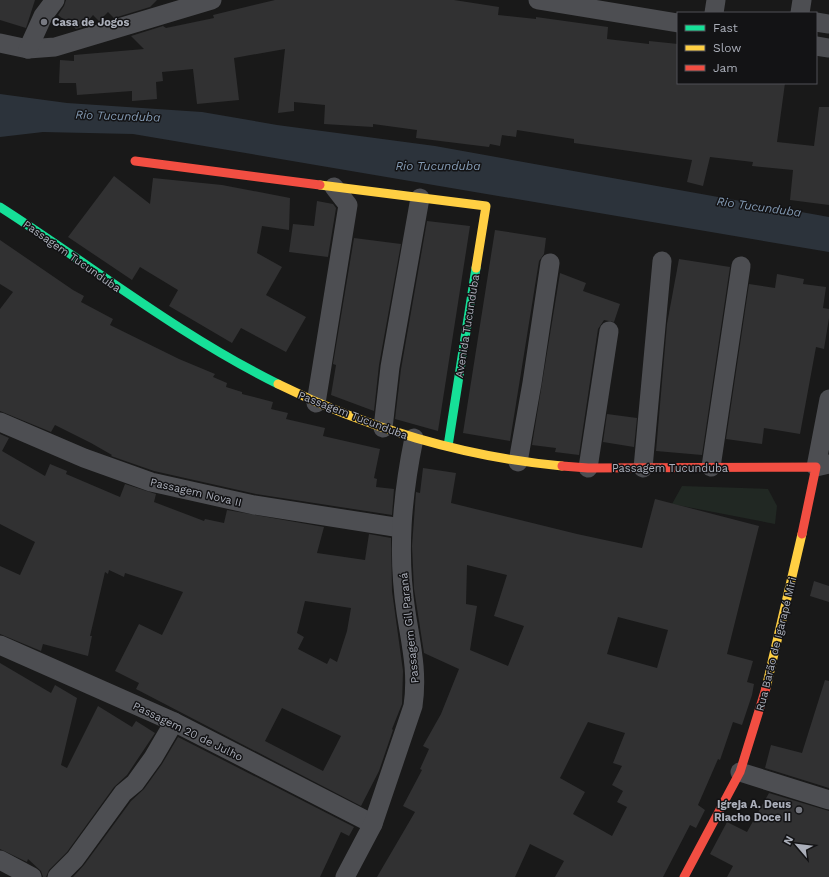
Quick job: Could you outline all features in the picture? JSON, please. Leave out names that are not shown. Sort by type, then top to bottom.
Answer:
[{"type":"street","points":[[28,49],[43,16],[55,0]]},
{"type":"street","points":[[0,42],[28,49],[55,47],[212,0]]},
{"type":"street","points":[[538,0],[677,23]]},
{"type":"street","points":[[714,12],[716,0]]},
{"type":"street","points":[[800,12],[802,0]]},
{"type":"street","points":[[817,22],[829,24]]},
{"type":"street","points":[[817,46],[829,48]]},
{"type":"street","points":[[135,161],[420,198],[390,367],[383,428]]},
{"type":"street","points":[[316,403],[348,205],[334,187]]},
{"type":"street","name":"Avenida Tucunduba","points":[[420,198],[486,206],[448,446]]},
{"type":"street","name":"Passagem Tucunduba","points":[[0,207],[53,241],[143,305],[264,377],[316,403],[414,438],[518,462],[588,468],[822,465]]},
{"type":"street","points":[[644,468],[662,261]]},
{"type":"street","points":[[518,462],[532,383],[550,263]]},
{"type":"street","points":[[711,467],[741,266]]},
{"type":"street","points":[[588,468],[609,331]]},
{"type":"street","name":"Rua Barão de Igarapé Miri","points":[[684,877],[740,772],[764,698],[799,550],[822,465],[829,399]]},
{"type":"street","name":"Passagem Nova II","points":[[0,422],[84,458],[151,482],[254,505],[401,528]]},
{"type":"street","name":"Passagem Gil Paraná","points":[[345,877],[373,824],[409,723],[416,686],[414,649],[406,612],[401,528],[406,481],[414,438]]},
{"type":"street","name":"Passagem 20 de Julho","points":[[0,645],[174,722],[373,824]]},
{"type":"street","points":[[57,877],[75,859],[122,793],[135,783],[153,758],[174,722]]},
{"type":"street","points":[[740,772],[829,800]]},
{"type":"street","points":[[0,860],[25,871],[32,877]]},
{"type":"shaded area","points":[[682,486],[768,489],[777,506],[775,524],[672,504]]},
{"type":"water","name":"Rio Tucunduba","points":[[0,94],[67,103],[202,112],[277,125],[435,146],[829,217],[829,252],[133,134],[43,132],[0,137]]},
{"type":"building","points":[[0,0],[35,0],[26,28],[0,20]]},
{"type":"building","points":[[66,0],[157,0],[150,7],[114,18],[108,12],[99,21],[93,15],[83,27],[76,29],[58,15]]},
{"type":"building","points":[[275,0],[454,0],[499,7],[498,15],[536,19],[536,17],[608,27],[607,39],[649,44],[649,41],[677,44],[677,84],[785,84],[777,142],[814,146],[819,107],[829,107],[829,205],[790,200],[793,170],[752,166],[753,162],[710,157],[703,186],[687,182],[692,160],[574,143],[574,139],[517,130],[516,137],[502,135],[500,146],[490,144],[489,147],[416,138],[417,130],[373,124],[373,127],[324,124],[325,105],[294,102],[294,111],[278,113],[285,49],[234,58],[239,100],[197,104],[193,69],[162,72],[163,81],[156,82],[157,99],[132,101],[132,91],[77,95],[76,83],[59,83],[60,60],[74,61],[74,55],[144,49],[131,36],[163,26],[166,28],[214,18],[213,15]]},
{"type":"building","points":[[114,176],[150,204],[153,178],[222,185],[290,198],[289,230],[262,226],[257,253],[282,267],[266,295],[306,317],[286,352],[241,328],[232,343],[169,306],[178,290],[140,267],[132,280],[68,237]]},
{"type":"building","points":[[317,201],[333,204],[336,208],[328,257],[289,252],[293,224],[314,226]]},
{"type":"building","points":[[427,221],[470,226],[438,431],[395,419],[401,369]]},
{"type":"building","points":[[495,230],[546,238],[544,254],[539,261],[510,441],[463,433]]},
{"type":"building","points":[[354,238],[401,244],[379,365],[374,411],[331,395],[336,365],[333,364]]},
{"type":"building","points":[[0,240],[84,296],[81,302],[113,319],[110,325],[179,359],[215,374],[213,377],[227,383],[226,387],[242,392],[242,394],[273,402],[271,409],[288,413],[286,419],[325,428],[323,436],[380,449],[374,478],[377,479],[376,487],[394,489],[392,515],[256,494],[154,471],[111,456],[112,455],[91,443],[55,425],[51,432],[0,411],[0,309],[13,292],[0,284]]},
{"type":"building","points":[[679,259],[730,267],[702,455],[656,451],[667,324]]},
{"type":"building","points":[[560,273],[586,283],[583,291],[620,304],[614,322],[604,320],[598,329],[579,455],[555,452],[556,448],[532,445]]},
{"type":"building","points":[[777,274],[804,279],[803,284],[826,287],[823,308],[829,309],[829,318],[824,349],[816,347],[800,434],[764,428],[762,444],[726,439],[749,284],[775,288]]},
{"type":"building","points":[[607,414],[637,418],[634,447],[603,442]]},
{"type":"building","points":[[0,434],[9,438],[2,451],[45,476],[50,464],[67,471],[66,474],[120,497],[125,484],[156,494],[154,502],[204,521],[205,519],[224,523],[227,510],[324,527],[317,553],[365,560],[369,534],[391,538],[392,591],[403,671],[402,704],[392,729],[393,730],[379,771],[361,806],[136,689],[139,683],[115,671],[139,624],[162,635],[183,592],[125,573],[124,577],[109,570],[108,574],[105,572],[90,636],[92,636],[88,656],[43,644],[41,651],[0,634],[0,566],[20,575],[35,542],[0,524]],"holes":[[[305,601],[351,608],[347,631],[337,662],[330,658],[327,664],[298,649],[304,637],[297,633]],[[282,708],[341,736],[323,771],[265,741]]]},
{"type":"building","points":[[423,468],[456,473],[451,503],[577,534],[642,548],[655,499],[759,526],[727,654],[753,661],[747,682],[754,684],[752,695],[742,725],[733,722],[720,760],[718,759],[698,805],[705,810],[696,828],[690,825],[663,877],[555,877],[564,861],[530,844],[515,877],[377,877],[415,812],[403,806],[422,770],[420,769],[429,749],[423,746],[441,714],[459,669],[424,653],[414,589],[412,546],[416,492],[420,493]],"holes":[[[467,565],[507,575],[494,616],[524,626],[508,666],[470,650],[477,606],[466,604]],[[618,617],[668,630],[657,668],[607,654]],[[588,722],[625,733],[613,763],[622,766],[612,785],[623,791],[617,802],[627,807],[612,836],[573,814],[585,792],[560,778]]]},
{"type":"building","points":[[814,581],[829,586],[829,602],[810,596]]},
{"type":"building","points":[[0,663],[51,693],[55,685],[77,698],[61,765],[67,768],[98,706],[132,727],[136,721],[155,733],[127,775],[114,787],[67,852],[49,870],[46,877],[43,877],[41,871],[28,859],[27,862],[0,849]]},
{"type":"building","points":[[825,680],[829,681],[829,788],[765,768],[771,745],[802,753]]},
{"type":"building","points":[[178,737],[354,827],[349,836],[341,832],[320,877],[73,877],[84,865],[131,801],[144,789],[162,764]]},
{"type":"building","points":[[769,793],[829,811],[829,877],[727,877],[733,866],[710,854],[727,822],[747,832]]},
{"type":"traffic: fast","points":[[0,207],[171,322],[241,365],[278,384]]},
{"type":"traffic: fast","points":[[448,446],[476,268]]},
{"type":"traffic: slow","points":[[320,185],[486,206],[476,268]]},
{"type":"traffic: slow","points":[[278,384],[311,400],[346,414],[416,438],[489,456],[562,466]]},
{"type":"traffic: slow","points":[[766,688],[802,534]]},
{"type":"traffic: jam","points":[[135,161],[320,185]]},
{"type":"traffic: jam","points":[[562,466],[588,468],[816,467],[802,534]]},
{"type":"traffic: jam","points":[[684,877],[740,772],[766,688]]},
{"type":"place","name":"Casa de Jogos","points":[[44,22]]},
{"type":"place","name":"Igreja A. Deus Riacho Doce II","points":[[799,810]]}]
